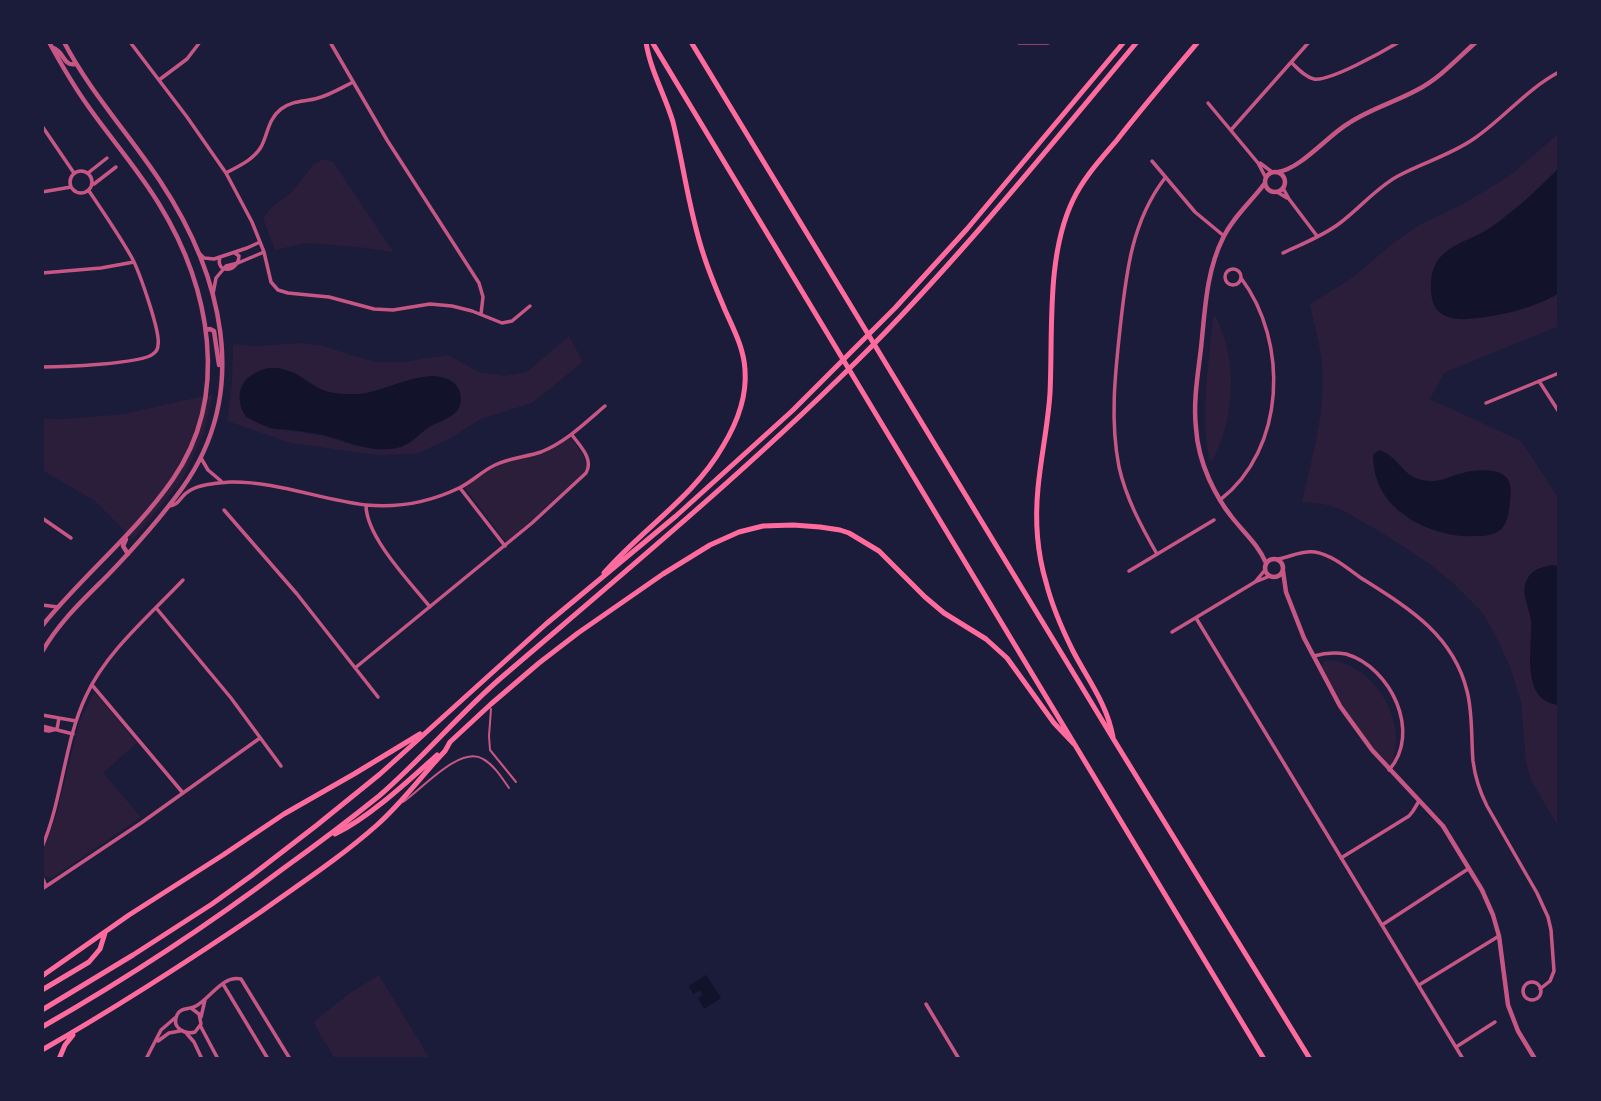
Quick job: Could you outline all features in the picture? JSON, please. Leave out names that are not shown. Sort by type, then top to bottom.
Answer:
[{"type":"main road","points":[[595,584],[708,469],[730,432],[740,410],[744,390],[742,351],[697,234],[674,126],[650,61],[646,42]]},
{"type":"main road","points":[[652,42],[1264,1059]]},
{"type":"main road","points":[[691,42],[1310,1059]]},
{"type":"main road","points":[[1019,42],[1048,42]]},
{"type":"main road","points":[[42,1010],[212,904],[380,774],[536,633],[676,516],[759,442],[867,337],[967,229],[1124,42]]},
{"type":"main road","points":[[42,1027],[222,915],[325,838],[397,779],[486,691],[652,550],[766,448],[874,344],[974,236],[1137,42]]},
{"type":"main road","points":[[1114,740],[1103,704],[1057,617],[1039,551],[1037,504],[1048,411],[1055,280],[1061,233],[1082,184],[1198,42]]},
{"type":"main road","points":[[325,838],[349,826],[398,790],[491,704],[578,633],[710,545],[739,532],[763,526],[830,528],[849,533],[879,551],[944,613],[985,639],[1007,658],[1054,723],[1074,744]]},
{"type":"main road","points":[[42,976],[129,915],[292,809],[432,727]]},
{"type":"main road","points":[[42,1050],[204,950],[303,882],[358,840],[394,808],[450,742]]},
{"type":"main road","points":[[42,990],[93,958],[100,949],[105,933]]},
{"type":"main road","points":[[42,970],[54,968]]},
{"type":"main road","points":[[58,1059],[68,1040],[81,1028]]},
{"type":"street","points":[[42,652],[71,612],[128,554],[189,478],[201,458],[214,425],[222,366],[221,340],[213,296],[200,254],[183,219],[76,64],[64,42]]},
{"type":"street","points":[[130,42],[226,173],[260,242],[274,287],[283,292],[330,297],[374,309],[393,310],[430,304],[462,308],[497,322],[507,323],[530,306]]},
{"type":"street","points":[[159,80],[187,59],[200,42]]},
{"type":"street","points":[[330,42],[422,198],[479,283],[484,298],[481,314]]},
{"type":"street","points":[[1231,130],[1309,42]]},
{"type":"street","points":[[1292,63],[1309,77],[1323,79],[1399,42]]},
{"type":"street","points":[[1277,192],[1293,168],[1348,123],[1429,83],[1476,42]]},
{"type":"street","points":[[51,45],[67,63],[76,64]]},
{"type":"street","points":[[51,45],[88,106],[147,186],[171,224],[200,297],[206,330],[207,381],[198,429],[175,476],[123,544],[128,554]]},
{"type":"street","points":[[1283,253],[1338,224],[1392,180],[1467,144],[1483,133],[1529,90],[1559,72]]},
{"type":"street","points":[[226,173],[254,155],[261,146],[274,115],[285,107],[297,101],[322,97],[352,82]]},
{"type":"street","points":[[1208,103],[1258,163],[1269,190]]},
{"type":"street","points":[[42,127],[74,173]]},
{"type":"street","points":[[88,173],[107,158]]},
{"type":"street","points":[[1152,161],[1195,212],[1224,236]]},
{"type":"street","points":[[1258,163],[1283,177],[1289,199],[1317,236]]},
{"type":"street","points":[[92,186],[92,177],[81,171],[74,173],[70,180],[71,187],[79,194],[89,191],[116,167]]},
{"type":"street","points":[[1255,582],[1265,570],[1266,563],[1260,550],[1220,500],[1209,478],[1200,453],[1195,402],[1209,282],[1216,252],[1224,236],[1266,181],[1275,172],[1293,168]]},
{"type":"street","points":[[1157,554],[1133,511],[1119,468],[1114,396],[1126,275],[1131,251],[1144,210],[1165,178]]},
{"type":"street","points":[[42,192],[71,187]]},
{"type":"street","points":[[1254,199],[1269,190],[1289,199]]},
{"type":"street","points":[[42,367],[145,358],[155,353],[159,343],[152,312],[134,262],[89,191]]},
{"type":"street","points":[[200,254],[207,259],[220,257],[260,242]]},
{"type":"street","points":[[234,252],[239,256],[238,263]]},
{"type":"street","points":[[213,296],[216,278],[224,268],[264,252]]},
{"type":"street","points":[[220,257],[219,264],[224,268]]},
{"type":"street","points":[[42,273],[134,262]]},
{"type":"street","points":[[1220,500],[1237,485],[1255,459],[1266,430],[1273,394],[1273,359],[1268,330],[1257,303],[1238,271],[1234,268],[1225,274],[1230,285],[1236,285],[1241,278]]},
{"type":"street","points":[[206,330],[215,333],[221,387]]},
{"type":"street","points":[[1486,403],[1559,373]]},
{"type":"street","points":[[1539,381],[1559,412]]},
{"type":"street","points":[[169,506],[176,505],[192,489],[223,483],[259,484],[366,505],[415,503],[460,488],[499,463],[539,452],[572,435],[605,406]]},
{"type":"street","points":[[355,668],[505,546],[588,470],[587,458],[572,435]]},
{"type":"street","points":[[201,458],[212,475],[223,483]]},
{"type":"street","points":[[460,488],[505,546]]},
{"type":"street","points":[[366,505],[368,522],[378,540],[430,607]]},
{"type":"street","points":[[224,510],[292,588],[378,697]]},
{"type":"street","points":[[42,518],[71,537]]},
{"type":"street","points":[[1129,571],[1214,520]]},
{"type":"street","points":[[42,626],[139,522]]},
{"type":"street","points":[[1260,550],[1275,559],[1283,568],[1286,592],[1313,656],[1340,706],[1389,770],[1443,826],[1489,905],[1499,936],[1508,1005],[1518,1031],[1535,1059]]},
{"type":"street","points":[[1266,563],[1303,552],[1317,552],[1334,560],[1418,615],[1437,634],[1454,659],[1468,691],[1473,761],[1480,791],[1548,917],[1554,971],[1550,982],[1540,989]]},
{"type":"street","points":[[1172,632],[1255,582],[1280,575],[1290,557]]},
{"type":"street","points":[[1265,570],[1286,592]]},
{"type":"street","points":[[42,846],[56,808],[76,722],[92,684],[109,660],[183,580]]},
{"type":"street","points":[[42,605],[58,607]]},
{"type":"street","points":[[156,608],[222,687],[281,766]]},
{"type":"street","points":[[1196,618],[1463,1059]]},
{"type":"street","points":[[1313,656],[1338,653],[1355,658],[1386,684],[1400,713],[1403,738],[1401,753],[1389,770]]},
{"type":"street","points":[[92,684],[183,793]]},
{"type":"street","points":[[42,715],[76,722]]},
{"type":"street","points":[[57,729],[59,718]]},
{"type":"street","points":[[42,728],[73,734]]},
{"type":"street","points":[[42,877],[44,887],[133,829],[260,738]]},
{"type":"street","points":[[1341,858],[1409,816],[1419,801]]},
{"type":"street","points":[[1382,925],[1469,868]]},
{"type":"street","points":[[1419,985],[1499,936]]},
{"type":"street","points":[[148,1058],[161,1030],[182,1010],[191,1008],[213,990],[238,978],[244,981],[290,1059]]},
{"type":"street","points":[[1529,983],[1537,984],[1540,989],[1540,995],[1536,999],[1528,999],[1524,995],[1524,986],[1529,983]]},
{"type":"street","points":[[223,984],[268,1059]]},
{"type":"street","points":[[187,1034],[195,1032],[200,1026],[205,999]]},
{"type":"street","points":[[926,1004],[959,1059]]},
{"type":"street","points":[[191,1008],[200,1014],[201,1019]]},
{"type":"street","points":[[176,1017],[180,1031]]},
{"type":"street","points":[[1456,1047],[1494,1022]]},
{"type":"street","points":[[200,1026],[218,1059]]},
{"type":"street","points":[[156,1043],[169,1033],[180,1031],[194,1042],[202,1059]]},
{"type":"lane","points":[[491,704],[490,750],[516,782]]},
{"type":"lane","points":[[394,808],[450,764],[468,755],[484,760],[509,788]]},
{"type":"shaded area","points":[[1559,133],[1559,326],[1444,373],[1430,399],[1521,441],[1559,499],[1559,828],[1531,780],[1526,764],[1521,702],[1510,667],[1482,612],[1428,563],[1384,534],[1340,509],[1302,502],[1321,412],[1323,375],[1310,304],[1352,278],[1419,225],[1461,205],[1508,177]]},
{"type":"shaded area","points":[[322,160],[333,162],[393,252],[306,243],[275,250],[263,218],[273,206],[290,194],[314,164]]},
{"type":"shaded area","points":[[1559,168],[1559,293],[1526,308],[1490,316],[1457,319],[1440,312],[1432,300],[1431,284],[1434,267],[1440,257],[1499,221]]},
{"type":"shaded area","points":[[1213,316],[1216,317],[1228,352],[1231,389],[1226,425],[1213,460],[1209,460],[1205,406]]},
{"type":"shaded area","points":[[569,336],[583,362],[532,403],[481,419],[449,439],[416,454],[377,455],[291,443],[227,421],[232,384],[233,344],[255,346],[302,343],[324,346],[377,362],[403,362],[448,355],[479,372],[504,376],[527,372]],"holes":[[[271,368],[290,371],[323,390],[346,395],[437,376],[449,379],[457,386],[461,396],[442,422],[389,449],[356,446],[326,436],[272,428],[246,417],[240,394],[243,384],[254,373]]]},
{"type":"shaded area","points":[[269,368],[290,371],[322,390],[345,394],[359,394],[415,378],[437,376],[456,385],[461,401],[456,412],[408,443],[398,448],[372,449],[323,435],[270,428],[246,417],[240,400],[242,386],[253,375]]},
{"type":"shaded area","points":[[213,394],[204,433],[182,480],[133,539],[95,501],[42,470],[42,419],[123,414]]},
{"type":"shaded area","points":[[570,437],[584,456],[586,470],[506,542],[464,487],[501,463],[529,457]]},
{"type":"shaded area","points":[[1379,450],[1387,453],[1408,473],[1422,480],[1436,481],[1478,471],[1501,473],[1509,481],[1511,494],[1505,524],[1491,535],[1462,536],[1435,531],[1410,519],[1390,502],[1380,487],[1373,455]]},
{"type":"shaded area","points":[[1552,565],[1559,566],[1559,705],[1546,701],[1538,694],[1533,683],[1530,658],[1531,620],[1524,591],[1530,574]]},
{"type":"shaded area","points":[[1331,660],[1362,673],[1384,698],[1396,731],[1392,764],[1387,765],[1377,754],[1335,694],[1321,669],[1324,661]]},
{"type":"shaded area","points":[[94,692],[137,743],[103,773],[141,817],[52,878],[43,876],[42,853],[57,813],[79,723]]},
{"type":"shaded area","points":[[379,975],[430,1059],[335,1059],[313,1022],[350,993]]},
{"type":"shaded area","points":[[706,975],[721,998],[704,1009],[698,998],[703,995],[700,990],[693,994],[689,986]]}]
